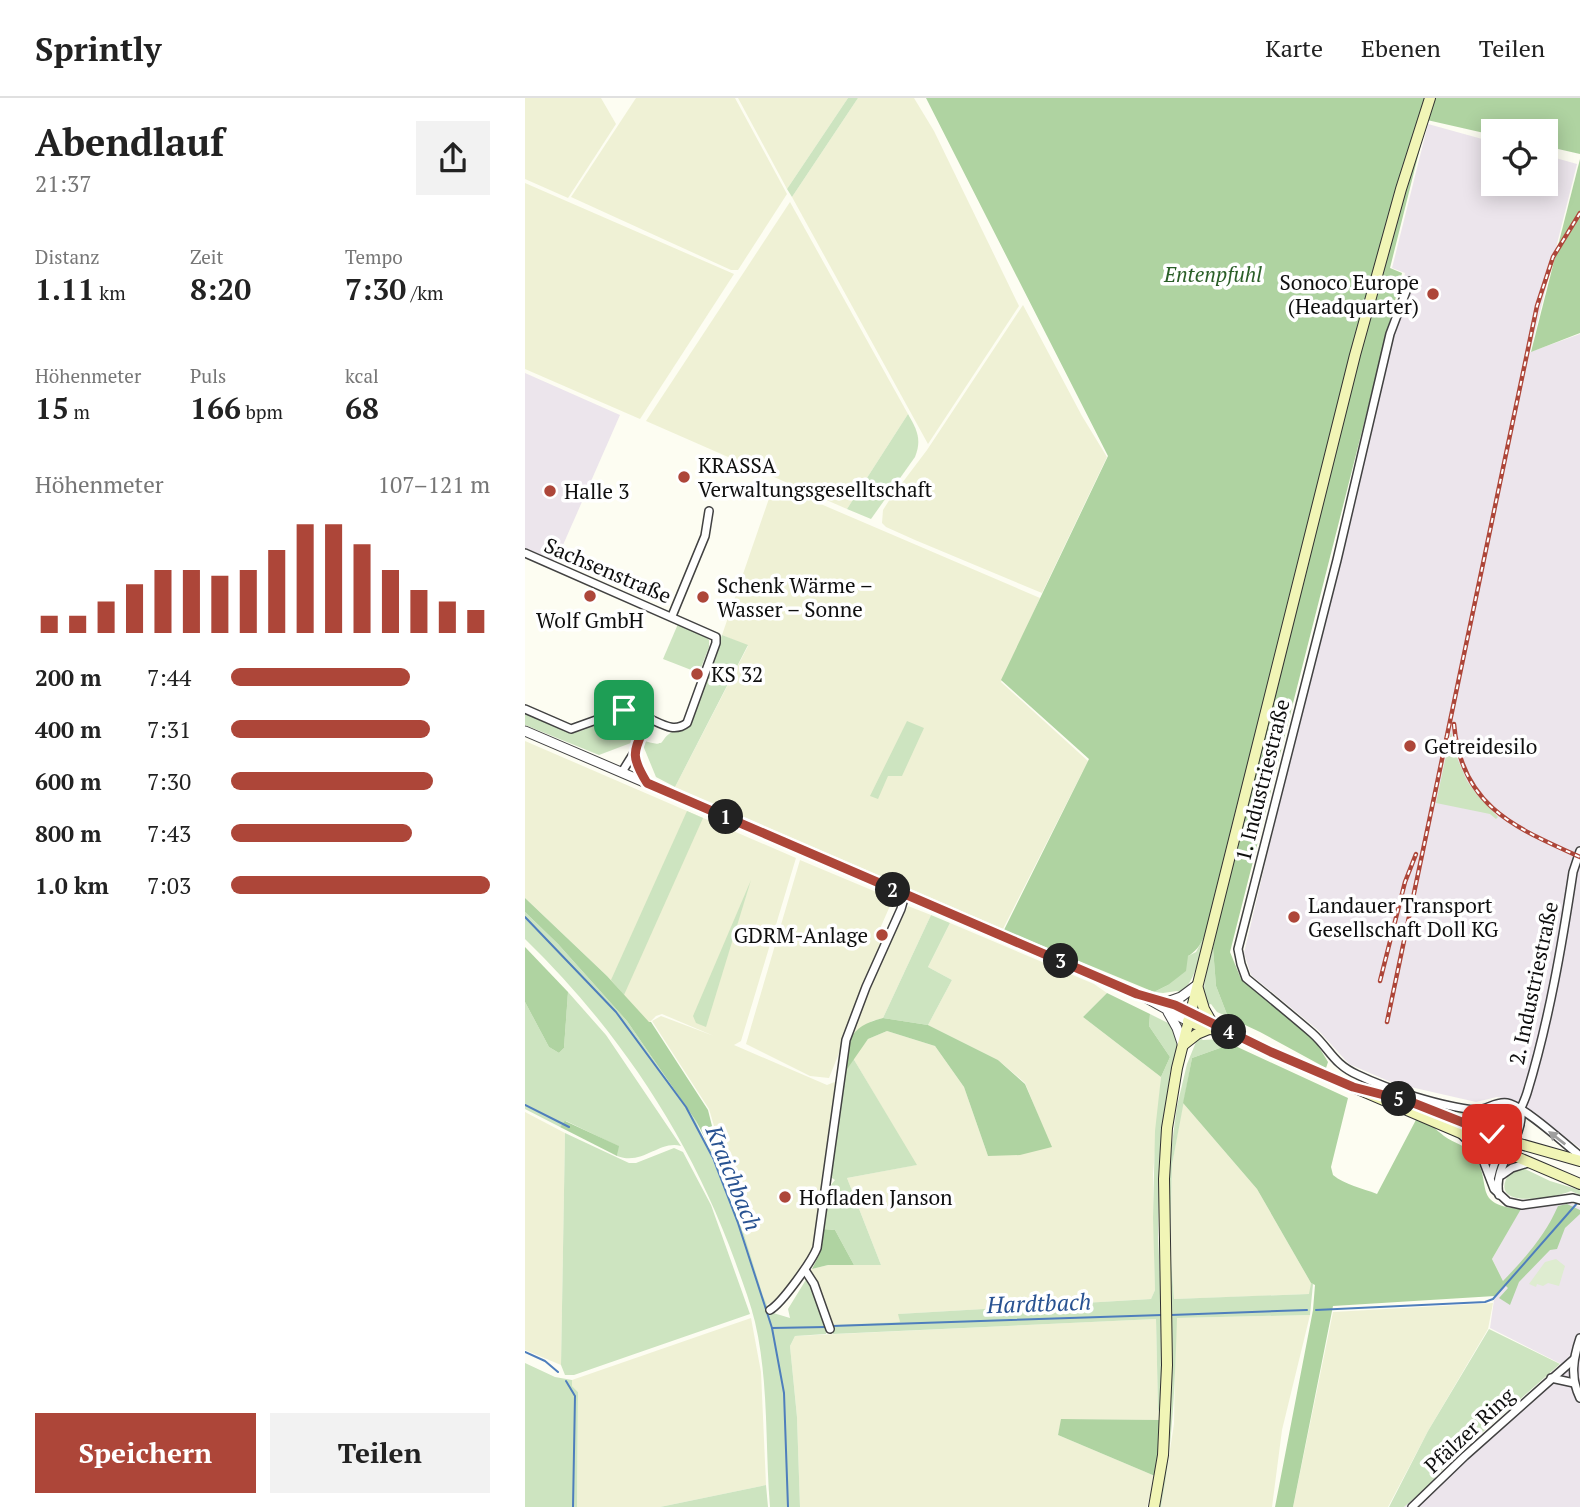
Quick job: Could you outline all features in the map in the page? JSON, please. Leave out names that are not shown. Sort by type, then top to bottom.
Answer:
[{"type":"main road","points":[[1154,1507],[1165,1429],[1166,1305],[1163,1216],[1165,1154],[1173,1088],[1362,328],[1430,98]]},
{"type":"main road","points":[[1197,985],[1211,1026]]},
{"type":"main road","points":[[1189,1016],[1528,1163],[1580,1182],[1580,1170]]},
{"type":"main road","points":[[1183,1045],[1211,1026]]},
{"type":"main road","points":[[1353,1087],[1411,1102],[1511,1141],[1580,1158]]},
{"type":"street","name":"1. Industriestraße","points":[[1410,281],[1389,334],[1374,386],[1337,560],[1238,948],[1246,978],[1314,1035],[1335,1061],[1354,1073],[1411,1094],[1468,1108],[1482,1110],[1506,1103],[1521,1110]]},
{"type":"street","points":[[672,616],[705,536],[709,511]]},
{"type":"street","name":"Sachsenstraße","points":[[525,553],[716,637],[687,723],[674,729],[648,719]]},
{"type":"street","points":[[525,709],[571,729],[624,710],[648,719],[624,773]]},
{"type":"street","points":[[525,731],[1189,1016]]},
{"type":"street","points":[[624,773],[634,760],[635,751]]},
{"type":"street","points":[[634,760],[647,783]]},
{"type":"street","name":"2. Industriestraße","points":[[1495,1177],[1511,1141],[1540,1050],[1573,872],[1580,851]]},
{"type":"street","points":[[770,1310],[778,1305],[812,1261],[817,1248],[846,1040],[905,895]]},
{"type":"street","points":[[1167,1006],[1197,985]]},
{"type":"street","points":[[1167,1006],[1183,1045]]},
{"type":"street","points":[[1511,1141],[1523,1123],[1521,1110]]},
{"type":"street","points":[[1521,1110],[1580,1158]]},
{"type":"street","points":[[1492,1134],[1516,1121]]},
{"type":"street","points":[[1460,1133],[1481,1155],[1495,1177],[1499,1195],[1517,1205],[1578,1199]]},
{"type":"street","points":[[1495,1177],[1528,1163]]},
{"type":"street","points":[[804,1270],[815,1286],[829,1327]]},
{"type":"street","points":[[1580,1338],[1573,1360],[1574,1383],[1580,1398]]},
{"type":"street","name":"Pfälzer Ring","points":[[1412,1507],[1573,1360]]},
{"type":"street","points":[[1551,1378],[1574,1383]]},
{"type":"shaded area","points":[[1428,124],[1481,139],[1481,196],[1558,196],[1558,159],[1577,164],[1530,352],[1580,334],[1580,1148],[1516,1101],[1497,1097],[1476,1102],[1393,1083],[1349,1064],[1318,1030],[1251,975],[1244,953],[1405,273],[1392,268]]},
{"type":"shaded area","points":[[525,373],[620,415],[556,561],[525,548]]},
{"type":"shaded area","points":[[1570,1203],[1580,1207],[1580,1507],[1404,1507],[1561,1364],[1490,1328],[1494,1300],[1505,1285],[1492,1259],[1521,1208]]},
{"type":"green space","points":[[525,98],[601,98],[616,124],[568,198],[525,179]]},
{"type":"green space","points":[[636,98],[735,98],[787,194],[738,270],[731,270],[571,197]]},
{"type":"green space","points":[[738,98],[848,98],[787,189]]},
{"type":"green space","points":[[848,98],[858,98],[792,197],[787,189]]},
{"type":"green space","points":[[858,98],[914,98],[934,131],[1019,306],[928,444],[792,197]]},
{"type":"green space","name":"Entenpfuhl","points":[[926,98],[1580,98],[1580,154],[1558,149],[1558,119],[1481,119],[1481,132],[1427,120],[1390,268],[1402,273],[1230,952],[1241,979],[1313,1037],[1328,1062],[1326,1068],[1228,1017],[1216,986],[1213,948],[1219,918],[1210,916],[1200,944],[1188,956],[1186,971],[1154,992],[1004,930],[1089,759],[1001,680],[1108,456]]},
{"type":"green space","points":[[1580,159],[1580,333],[1531,352]]},
{"type":"green space","points":[[525,183],[734,274],[640,419],[525,369]]},
{"type":"green space","points":[[790,202],[908,414],[847,509],[646,421]]},
{"type":"green space","points":[[1023,305],[1107,457],[1042,593],[915,540],[882,523],[883,510],[890,499],[927,450]]},
{"type":"green space","points":[[908,414],[918,435],[915,457],[871,519],[847,509]]},
{"type":"green space","points":[[774,484],[1040,598],[1001,682],[1088,761],[1003,929],[675,787],[748,646],[722,635]]},
{"type":"green space","points":[[678,624],[704,635],[709,640],[699,673],[663,659]]},
{"type":"green space","points":[[722,635],[748,645],[675,787],[656,777],[642,743],[660,743],[672,732],[689,724]]},
{"type":"green space","points":[[525,713],[571,733],[624,714],[640,720],[641,726],[636,741],[599,755],[525,725]]},
{"type":"green space","points":[[907,721],[924,728],[902,776],[888,776],[878,799],[870,796]]},
{"type":"green space","points":[[1451,732],[1467,781],[1498,817],[1496,819],[1490,814],[1436,803]]},
{"type":"green space","points":[[525,741],[796,858],[741,1041],[734,1045],[827,1085],[837,1081],[812,1255],[777,1301],[765,1305],[740,1221],[704,1137],[714,1126],[709,1109],[652,1021],[661,1016],[714,1036],[662,1014],[649,1023],[607,976],[525,898]]},
{"type":"green space","points":[[687,811],[703,818],[624,995],[611,980]]},
{"type":"green space","points":[[800,860],[893,899],[875,940],[883,944],[829,1078],[810,1076],[746,1044]]},
{"type":"green space","points":[[751,880],[706,1027],[696,1023],[693,1016]]},
{"type":"green space","points":[[525,898],[651,1022],[708,1110],[712,1126],[704,1136],[627,1021],[558,944],[525,912]]},
{"type":"green space","points":[[908,906],[931,915],[883,1018],[872,1021],[848,1041],[869,984]]},
{"type":"green space","points":[[525,912],[558,944],[627,1021],[696,1121],[743,1231],[770,1312],[790,1318],[788,1309],[807,1278],[819,1297],[824,1312],[826,1334],[795,1336],[790,1346],[797,1417],[800,1507],[770,1507],[765,1391],[755,1322],[735,1261],[697,1172],[674,1129],[621,1048],[591,1010],[525,939]]},
{"type":"green space","points":[[931,915],[950,923],[928,967],[952,980],[928,1025],[883,1018]]},
{"type":"green space","points":[[950,923],[1094,984],[1107,993],[1083,1017],[1161,1077],[1153,1174],[1155,1290],[1151,1299],[899,1314],[900,1322],[832,1325],[808,1273],[812,1269],[828,1265],[881,1265],[847,1178],[916,1165],[853,1058],[868,1039],[887,1031],[935,1046],[964,1087],[988,1156],[1051,1147],[1025,1083],[998,1060],[928,1025],[952,980],[928,967]]},
{"type":"green space","points":[[1205,935],[1191,981],[1181,993],[1154,992],[1168,985],[1188,956],[1196,952]]},
{"type":"green space","points":[[525,947],[568,992],[564,1048],[559,1053],[549,1047],[525,1002]]},
{"type":"green space","points":[[1213,948],[1216,986],[1228,1017],[1217,1012],[1211,1004],[1205,1006],[1204,984]]},
{"type":"green space","points":[[568,992],[606,1035],[681,1146],[665,1146],[635,1158],[617,1156],[618,1146],[566,1121],[560,1127],[525,1109],[525,1002],[549,1047],[559,1053],[564,1048]]},
{"type":"green space","points":[[1107,993],[1150,1014],[1149,1026],[1170,1057],[1161,1077],[1083,1017]]},
{"type":"green space","points":[[1150,1014],[1174,1026],[1177,1046],[1170,1073],[1160,1161],[1158,1237],[1163,1334],[1162,1420],[1158,1409],[1156,1319],[833,1334],[832,1325],[900,1322],[898,1314],[1151,1299],[1155,1290],[1155,1131],[1161,1077],[1170,1057],[1149,1026]]},
{"type":"green space","points":[[883,1018],[928,1025],[998,1060],[1025,1084],[1052,1147],[1020,1155],[988,1156],[964,1087],[935,1046],[887,1031],[868,1039],[843,1075],[851,1037],[862,1026]]},
{"type":"green space","points":[[1198,1037],[1203,1040],[1218,1039],[1231,1044],[1192,1058],[1172,1165],[1170,1247],[1174,1299],[1309,1294],[1311,1283],[1313,1284],[1310,1315],[1177,1318],[1171,1436],[1161,1507],[1157,1507],[1162,1481],[1166,1190],[1177,1106],[1187,1064]]},
{"type":"green space","points":[[1231,1044],[1348,1098],[1331,1167],[1333,1175],[1348,1184],[1377,1194],[1418,1116],[1468,1150],[1480,1167],[1489,1198],[1505,1207],[1521,1209],[1492,1259],[1503,1281],[1541,1237],[1558,1206],[1567,1204],[1580,1210],[1580,1214],[1565,1228],[1557,1249],[1550,1250],[1519,1282],[1510,1305],[1499,1298],[1508,1288],[1505,1285],[1495,1296],[1333,1306],[1293,1507],[1275,1507],[1313,1310],[1315,1285],[1311,1283],[1257,1189],[1183,1103],[1192,1058]]},
{"type":"green space","points":[[853,1058],[917,1165],[847,1178],[881,1265],[854,1265],[835,1230],[822,1229],[827,1190],[835,1180],[829,1176],[843,1075]]},
{"type":"green space","points":[[1395,1096],[1475,1114],[1505,1108],[1511,1118],[1503,1127],[1490,1130]]},
{"type":"green space","points":[[1183,1103],[1257,1189],[1311,1283],[1310,1294],[1174,1299],[1170,1247],[1172,1165]]},
{"type":"green space","points":[[525,1112],[565,1133],[561,1365],[525,1350]]},
{"type":"green space","points":[[565,1121],[619,1146],[617,1156],[560,1127]]},
{"type":"green space","points":[[565,1133],[629,1163],[636,1163],[674,1148],[683,1152],[711,1205],[750,1314],[574,1375],[565,1375],[561,1365]]},
{"type":"green space","points":[[1523,1168],[1550,1181],[1580,1190],[1580,1195],[1571,1191],[1538,1198],[1514,1197],[1506,1192],[1505,1184],[1510,1172]]},
{"type":"green space","points":[[822,1229],[835,1230],[854,1265],[828,1265],[812,1269],[820,1253]]},
{"type":"green space","points":[[1556,1259],[1565,1266],[1559,1286],[1548,1283],[1543,1286],[1537,1284],[1536,1287],[1529,1284],[1545,1262]]},
{"type":"green space","points":[[1493,1303],[1488,1329],[1428,1431],[1388,1507],[1293,1507],[1333,1312]]},
{"type":"green space","points":[[1310,1315],[1282,1430],[1272,1507],[1161,1507],[1174,1424],[1176,1318]]},
{"type":"green space","points":[[751,1318],[761,1372],[766,1485],[660,1507],[577,1507],[578,1392],[572,1386],[572,1380]]},
{"type":"green space","points":[[1156,1319],[1158,1408],[1162,1420],[1062,1419],[1058,1435],[1155,1476],[1147,1507],[800,1507],[797,1417],[790,1346],[795,1336]]},
{"type":"green space","points":[[1489,1329],[1560,1364],[1450,1461],[1426,1488],[1404,1507],[1389,1507],[1428,1431]]},
{"type":"green space","points":[[525,1363],[555,1377],[572,1380],[572,1386],[578,1392],[577,1507],[525,1507]]},
{"type":"green space","points":[[1061,1419],[1162,1420],[1155,1476],[1058,1435]]},
{"type":"green space","points":[[766,1485],[768,1507],[660,1507]]},
{"type":"waterway","name":"Kraichbach","points":[[525,917],[616,1012],[686,1107],[713,1158],[738,1223],[772,1328],[784,1393],[788,1507]]},
{"type":"waterway","points":[[525,1105],[569,1127]]},
{"type":"waterway","name":"Hardtbach","points":[[1316,1310],[1485,1302],[1493,1299],[1579,1201]]},
{"type":"waterway","name":"Hardtbach","points":[[1171,1315],[1307,1310]]},
{"type":"waterway","name":"Hardtbach","points":[[832,1326],[1162,1315]]},
{"type":"waterway","name":"Hardtbach","points":[[772,1328],[826,1327]]},
{"type":"waterway","name":"Hardtbach","points":[[525,1352],[545,1361],[558,1372]]},
{"type":"waterway","points":[[566,1381],[575,1396],[573,1507]]},
{"type":"railway","points":[[1387,1022],[1537,306],[1553,257],[1580,213]]},
{"type":"railway","points":[[1454,724],[1467,775],[1495,810],[1533,835],[1580,857]]},
{"type":"railway","points":[[1380,981],[1405,882],[1416,854]]},
{"type":"place","name":"Sonoco Europe (Headquarter)","points":[[1433,294]]},
{"type":"place","name":"KRASSA Verwaltungsgeselltschaft","points":[[684,477]]},
{"type":"place","name":"Halle 3","points":[[550,491]]},
{"type":"place","name":"Wolf GmbH","points":[[590,596]]},
{"type":"place","name":"Schenk Wärme – Wasser – Sonne","points":[[703,597]]},
{"type":"place","name":"KS 32","points":[[697,674]]},
{"type":"place","name":"Getreidesilo","points":[[1410,746]]},
{"type":"place","name":"Landauer Transport Gesellschaft Doll KG","points":[[1294,917]]},
{"type":"place","name":"GDRM-Anlage","points":[[882,935]]},
{"type":"place","name":"Hofladen Janson","points":[[785,1197]]},
{"type":"route","points":[[624,710],[648,719],[634,760],[647,783],[1137,994],[1175,1005],[1349,1086],[1411,1102],[1492,1134]]}]
